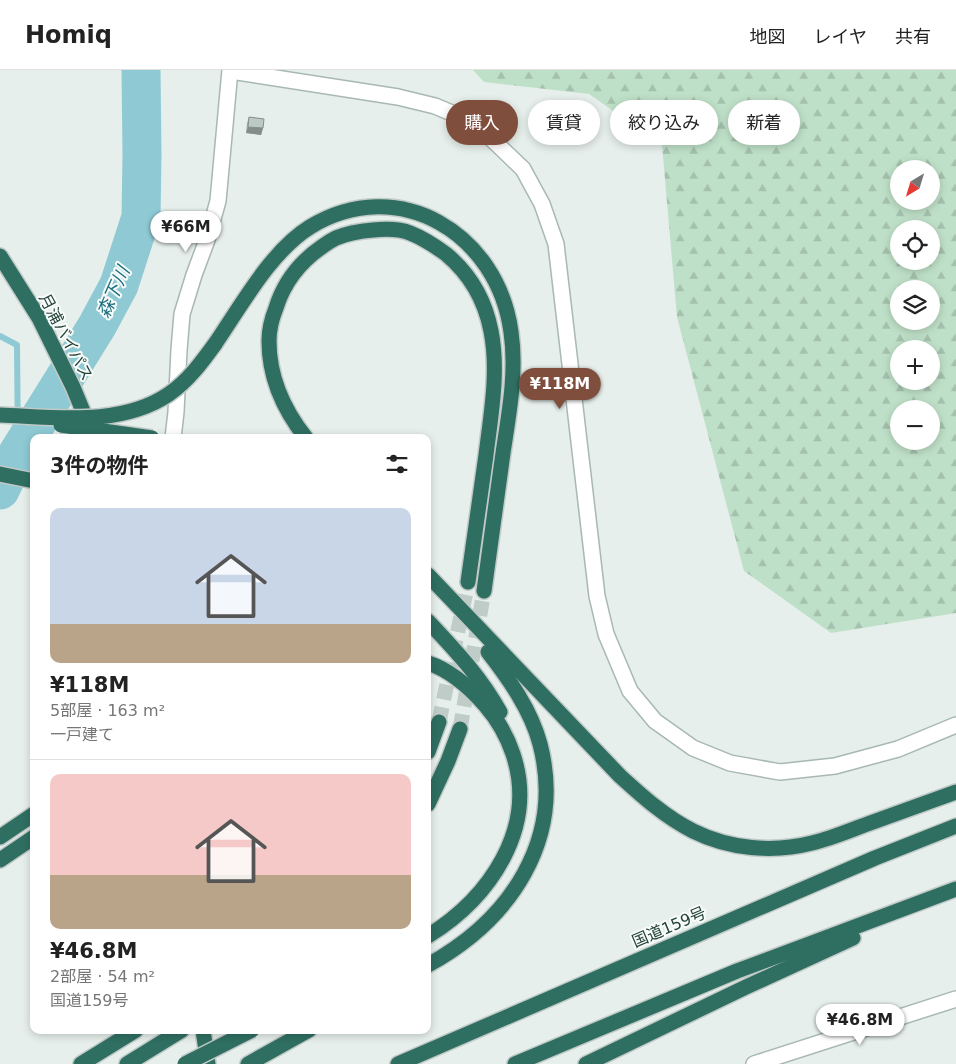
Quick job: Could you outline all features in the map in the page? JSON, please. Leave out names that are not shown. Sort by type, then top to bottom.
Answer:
[{"type":"highway","points":[[0,416],[80,418],[127,413],[149,405],[168,394],[200,365],[262,275],[292,240],[310,227],[328,218],[370,207],[391,207],[434,219],[474,248],[487,266],[498,286],[507,310],[512,333],[512,384],[484,592]]},
{"type":"highway","points":[[303,434],[286,410],[270,362],[269,338],[272,318],[280,295],[294,272],[313,253],[335,238],[358,231],[382,229],[409,232],[435,246],[457,263],[474,285],[486,308],[494,355],[494,388],[491,416],[468,582]]},
{"type":"highway","name":"月浦バイパス","points":[[0,256],[38,318],[73,387],[92,434]]},
{"type":"highway","points":[[0,416],[124,434]]},
{"type":"highway","points":[[0,473],[30,476]]},
{"type":"highway","points":[[0,473],[30,480]]},
{"type":"highway","points":[[431,578],[620,776],[645,798],[692,831],[738,846],[761,848],[810,844],[956,792]]},
{"type":"highway","points":[[431,582],[445,594],[518,693],[540,742],[547,795],[536,849],[526,873],[513,893],[497,913],[478,930],[458,946],[431,963]]},
{"type":"highway","points":[[431,591],[501,668]]},
{"type":"highway","points":[[431,624],[474,672],[502,715],[512,741],[521,797],[517,823],[507,851],[493,875],[475,897],[454,917],[431,934]]},
{"type":"highway","points":[[431,664],[456,678],[476,694],[494,715],[509,742],[518,770]]},
{"type":"highway","points":[[431,744],[439,722]]},
{"type":"highway","points":[[431,798],[460,729]]},
{"type":"highway","points":[[0,836],[30,817]]},
{"type":"highway","name":"国道159号","points":[[398,1064],[875,858],[956,826]]},
{"type":"highway","points":[[0,860],[30,840]]},
{"type":"highway","points":[[515,1064],[737,971],[956,890]]},
{"type":"highway","points":[[586,1064],[746,987],[956,890]]},
{"type":"highway","points":[[81,1064],[130,1034]]},
{"type":"highway","points":[[127,1064],[176,1034]]},
{"type":"highway","points":[[203,1034],[207,1064],[255,1034]]},
{"type":"highway","points":[[185,1064],[244,1034]]},
{"type":"highway","points":[[248,1064],[302,1034]]},
{"type":"street","points":[[173,434],[182,314],[194,275],[208,240],[218,201],[231,71],[398,97],[434,106],[472,122],[523,169],[542,204],[556,244],[597,596],[606,634],[630,691],[655,720],[693,748],[730,763],[780,772],[835,766],[898,749],[956,725]]},
{"type":"street","points":[[754,1064],[956,999]]},
{"type":"green space","points":[[473,70],[956,70],[956,613],[831,633],[744,571],[677,317],[662,145],[718,145],[718,100],[610,100],[610,109],[589,94],[484,82]]},
{"type":"building","points":[[249,117],[264,119],[263,128],[248,127]]},
{"type":"waterway","name":"森下川","points":[[0,490],[18,453],[97,326],[119,285],[141,217],[141,70]]},
{"type":"waterway","points":[[0,336],[17,345],[18,453]]},
{"type":"tunnel","points":[[439,722],[468,582]]},
{"type":"tunnel","points":[[460,729],[484,591]]}]
